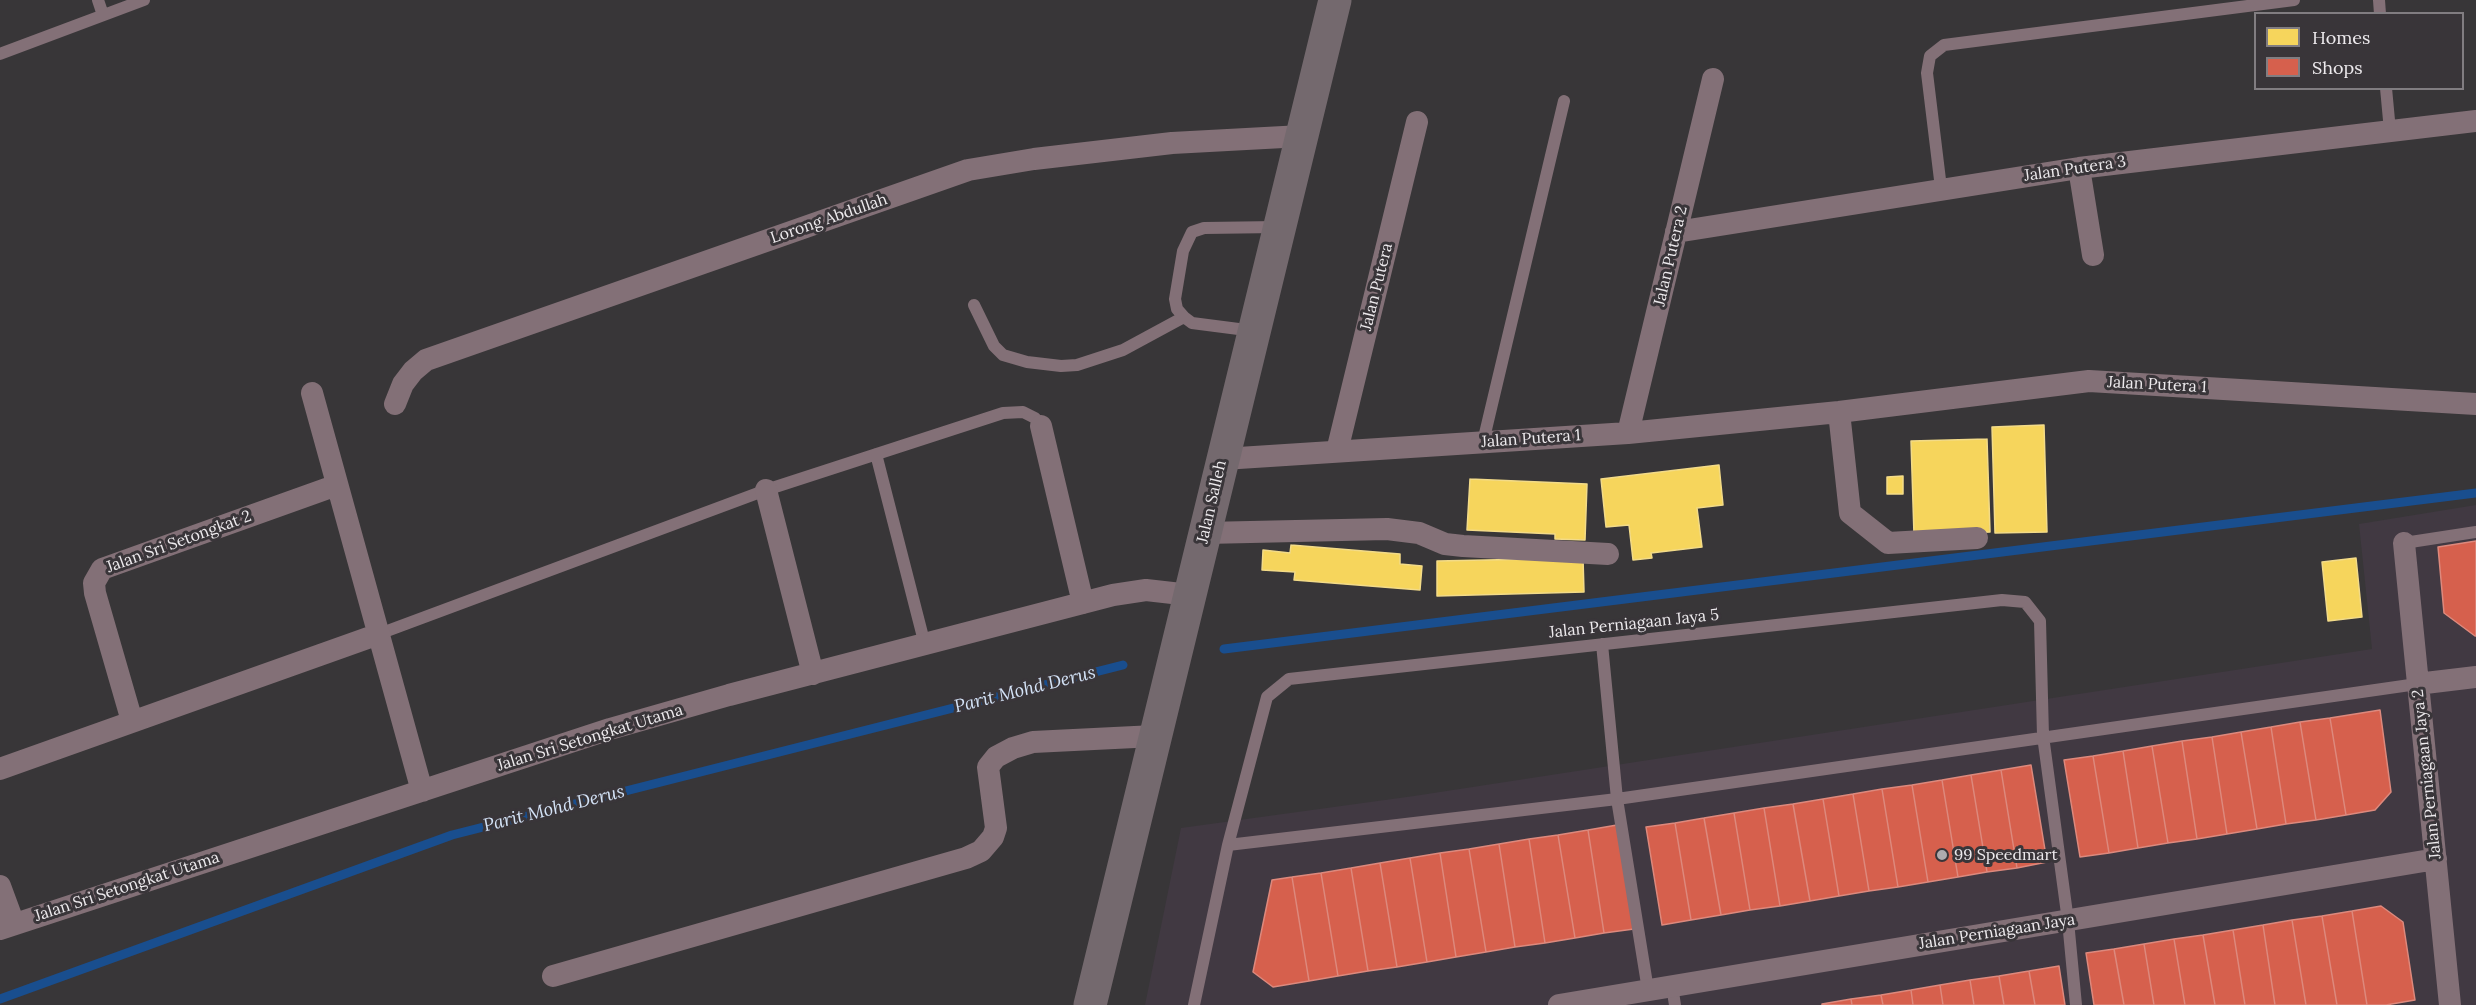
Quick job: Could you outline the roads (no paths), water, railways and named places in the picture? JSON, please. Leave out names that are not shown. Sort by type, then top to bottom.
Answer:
[{"type":"main road","name":"Jalan Salleh","points":[[1090,1005],[1335,0]]},
{"type":"street","name":"Jalan Putera 2","points":[[1628,433],[1713,79]]},
{"type":"street","name":"Jalan Putera 3","points":[[1676,232],[1941,188],[2079,168],[2476,121]]},
{"type":"street","name":"Jalan Putera","points":[[1337,451],[1417,122]]},
{"type":"street","name":"Lorong Abdullah","points":[[395,404],[403,384],[413,370],[426,360],[968,170],[1034,159],[1172,143],[1302,136]]},
{"type":"street","points":[[2079,168],[2093,255]]},
{"type":"street","name":"Jalan Putera 1","points":[[1223,459],[1628,433],[1839,412],[2089,381],[2476,404]]},
{"type":"street","points":[[312,393],[422,791]]},
{"type":"street","points":[[1839,412],[1850,513],[1888,543],[1977,538]]},
{"type":"street","points":[[1041,426],[1083,603]]},
{"type":"street","name":"Jalan Sri Setongkat 2","points":[[132,721],[95,593],[94,583],[102,568],[337,485]]},
{"type":"street","points":[[766,490],[813,674]]},
{"type":"street","points":[[1205,533],[1387,529],[1419,533],[1445,544],[1608,554]]},
{"type":"street","name":"Jalan Perniagaan Jaya 2","points":[[2404,543],[2450,1005]]},
{"type":"street","name":"Jalan Sri Setongkat Utama","points":[[7,926],[610,729],[729,695],[1113,595],[1146,590],[1190,595]]},
{"type":"street","points":[[0,769],[379,634]]},
{"type":"street","points":[[2417,684],[2476,677]]},
{"type":"street","points":[[553,976],[966,858],[981,851],[993,837],[996,828],[988,767],[996,757],[1013,748],[1033,742],[1155,736]]},
{"type":"street","name":"Jalan Perniagaan Jaya","points":[[1559,1005],[1648,990],[1673,996],[2068,921],[2436,860]]},
{"type":"street","points":[[0,886],[7,926]]},
{"type":"lane","points":[[98,0],[103,15]]},
{"type":"lane","points":[[0,54],[144,0]]},
{"type":"lane","points":[[1941,188],[1927,73],[1930,56],[1944,45],[2294,0]]},
{"type":"lane","points":[[2386,90],[2390,131]]},
{"type":"lane","points":[[1482,442],[1564,101]]},
{"type":"lane","points":[[1254,331],[1192,323],[1184,317],[1177,309],[1175,299],[1183,251],[1192,232],[1204,228],[1279,227]]},
{"type":"lane","points":[[974,305],[994,346],[1003,355],[1027,362],[1061,366],[1077,365],[1123,350],[1184,317]]},
{"type":"lane","points":[[379,634],[766,490],[1003,413],[1023,412],[1035,418],[1041,426]]},
{"type":"lane","points":[[876,454],[925,645]]},
{"type":"lane","points":[[2404,543],[2476,532]]},
{"type":"lane","name":"Jalan Perniagaan Jaya 5","points":[[1194,1005],[1228,845],[1267,697],[1289,679],[2002,600],[2025,602],[2040,621],[2043,736]]},
{"type":"lane","points":[[1602,644],[1617,799],[1648,990]]},
{"type":"lane","points":[[1228,845],[1617,799],[2417,684]]},
{"type":"lane","points":[[2043,736],[2068,921],[2076,1005]]},
{"type":"waterway","points":[[1224,649],[2476,493]]},
{"type":"waterway","name":"Parit Mohd Derus","points":[[0,999],[452,835],[1123,665]]},
{"type":"place","name":"99 Speedmart","points":[[1942,855]]}]
